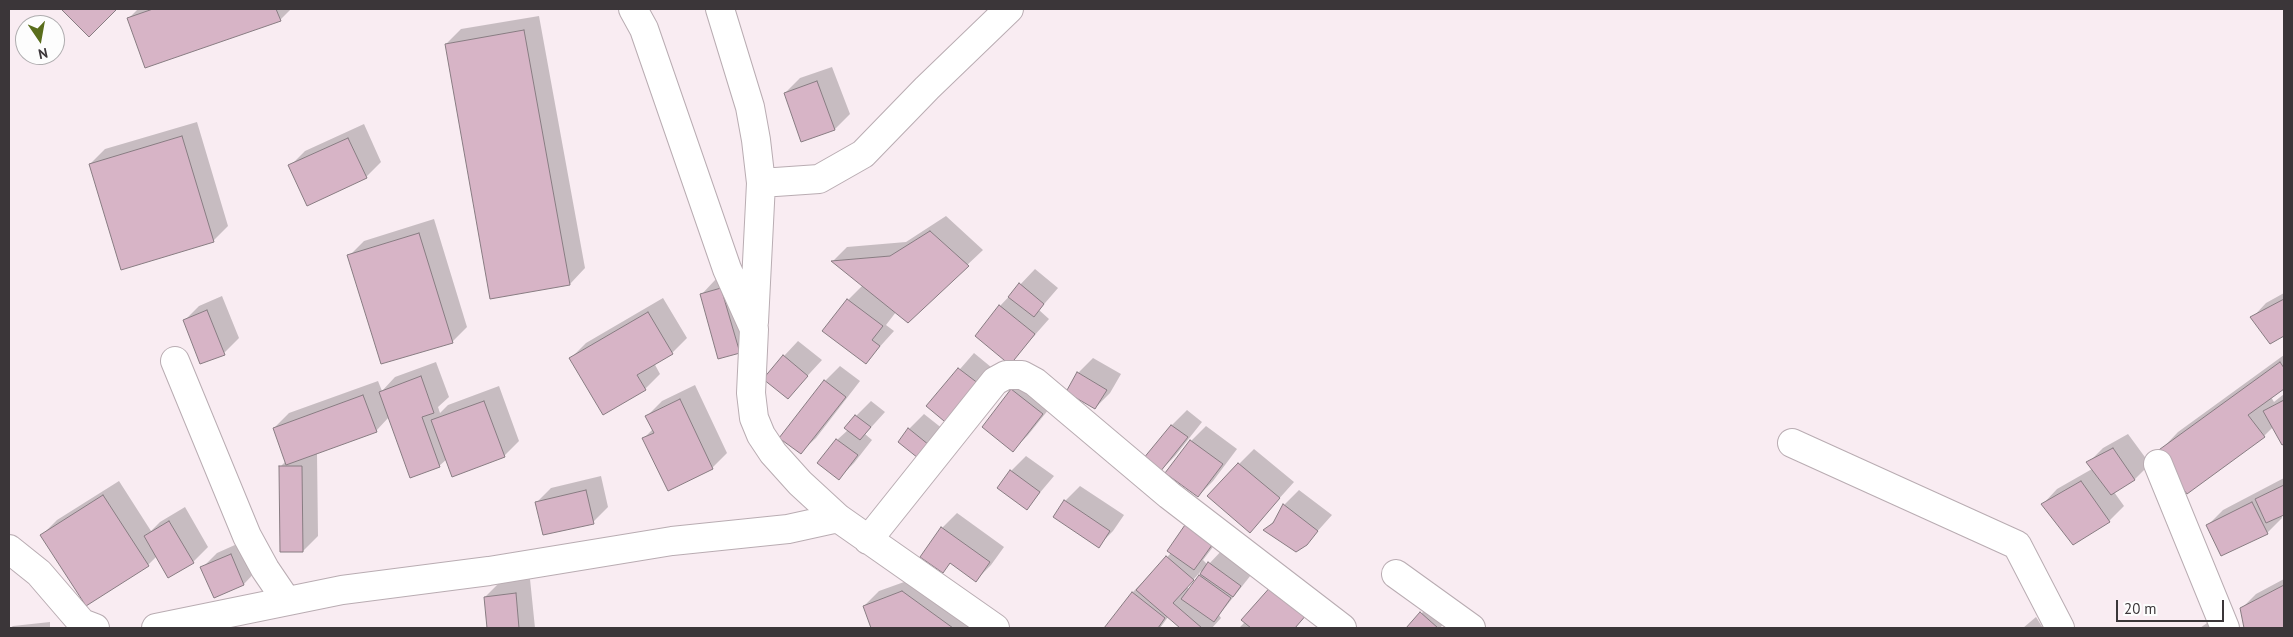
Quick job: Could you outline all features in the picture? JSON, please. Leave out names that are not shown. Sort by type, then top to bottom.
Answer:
[{"type":"street","points":[[633,9],[644,29],[727,269],[754,329]]},
{"type":"street","points":[[720,9],[750,107],[761,183],[751,393],[754,418],[761,435],[773,454],[800,484],[838,518],[995,628]]},
{"type":"street","points":[[761,183],[819,179],[863,154],[1008,9]]},
{"type":"street","points":[[175,361],[247,536],[265,569],[286,600]]},
{"type":"street","points":[[868,540],[995,382],[1006,375],[1022,375],[1035,382],[1169,494],[1342,628]]},
{"type":"street","points":[[1792,443],[2017,546],[2060,628]]},
{"type":"street","points":[[2158,464],[2226,628]]},
{"type":"street","points":[[156,628],[342,590],[489,571],[672,542],[788,529],[838,518]]},
{"type":"street","points":[[9,548],[39,573],[82,623],[95,628]]},
{"type":"street","points":[[1396,574],[1471,628]]},
{"type":"building","points":[[61,9],[117,9],[89,37]]},
{"type":"building","points":[[153,9],[276,9],[281,21],[145,68],[127,18]]},
{"type":"building","points":[[524,30],[570,285],[490,299],[445,44]]},
{"type":"building","points":[[817,81],[835,130],[801,142],[784,93]]},
{"type":"building","points":[[182,136],[214,242],[121,270],[89,164]]},
{"type":"building","points":[[348,138],[367,178],[307,206],[288,165]]},
{"type":"building","points":[[930,231],[969,266],[908,323],[831,261],[890,256]]},
{"type":"building","points":[[419,233],[453,343],[381,364],[347,255]]},
{"type":"building","points":[[1019,283],[1044,304],[1034,317],[1008,297]]},
{"type":"building","points":[[721,288],[740,353],[718,359],[700,294]]},
{"type":"building","points":[[847,299],[883,326],[872,340],[880,346],[866,364],[822,331]]},
{"type":"building","points":[[2284,299],[2284,336],[2270,344],[2250,317]]},
{"type":"building","points":[[999,305],[1035,334],[1010,365],[975,336]]},
{"type":"building","points":[[207,310],[225,355],[200,364],[183,320]]},
{"type":"building","points":[[648,312],[673,354],[637,375],[646,390],[603,415],[569,358]]},
{"type":"building","points":[[783,355],[808,376],[788,399],[763,379]]},
{"type":"building","points":[[2280,362],[2284,368],[2284,389],[2248,415],[2265,437],[2187,494],[2156,452]]},
{"type":"building","points":[[958,368],[983,387],[950,426],[926,406]]},
{"type":"building","points":[[1077,372],[1107,390],[1095,409],[1066,392]]},
{"type":"building","points":[[421,376],[434,413],[422,417],[440,467],[410,478],[379,392]]},
{"type":"building","points":[[824,380],[846,397],[801,454],[779,438]]},
{"type":"building","points":[[1011,389],[1043,414],[1013,452],[982,427]]},
{"type":"building","points":[[363,395],[377,432],[286,465],[273,428]]},
{"type":"building","points":[[680,399],[713,469],[668,491],[642,438],[654,433],[645,416]]},
{"type":"building","points":[[2284,400],[2284,444],[2282,445],[2263,411]]},
{"type":"building","points":[[484,401],[505,457],[452,477],[431,420]]},
{"type":"building","points":[[855,415],[871,427],[860,440],[844,428]]},
{"type":"building","points":[[1171,425],[1188,437],[1160,472],[1143,459]]},
{"type":"building","points":[[908,428],[934,449],[923,462],[898,442]]},
{"type":"building","points":[[836,439],[858,455],[839,480],[817,463]]},
{"type":"building","points":[[1190,440],[1223,464],[1198,497],[1165,473]]},
{"type":"building","points":[[2113,448],[2135,480],[2111,495],[2086,462]]},
{"type":"building","points":[[1238,463],[1280,498],[1250,533],[1207,496]]},
{"type":"building","points":[[279,466],[302,466],[303,552],[280,552]]},
{"type":"building","points":[[1010,470],[1040,492],[1027,510],[997,488]]},
{"type":"building","points":[[2081,481],[2110,522],[2073,545],[2041,504]]},
{"type":"building","points":[[2284,485],[2284,515],[2266,523],[2255,499]]},
{"type":"building","points":[[586,490],[594,524],[543,535],[535,502]]},
{"type":"building","points":[[103,495],[149,566],[86,606],[40,535]]},
{"type":"building","points":[[1064,500],[1110,531],[1099,548],[1053,517]]},
{"type":"building","points":[[2252,502],[2268,534],[2221,556],[2206,525]]},
{"type":"building","points":[[1283,504],[1318,531],[1307,545],[1296,552],[1263,530],[1273,523]]},
{"type":"building","points":[[169,521],[194,563],[168,578],[144,536]]},
{"type":"building","points":[[1187,522],[1215,541],[1194,570],[1167,551]]},
{"type":"building","points":[[941,527],[990,562],[976,582],[950,563],[943,573],[920,557]]},
{"type":"building","points":[[231,554],[244,585],[214,598],[200,567]]},
{"type":"building","points":[[1166,556],[1194,580],[1173,603],[1202,628],[1180,628],[1136,590]]},
{"type":"building","points":[[1208,562],[1241,586],[1233,597],[1200,574]]},
{"type":"building","points":[[1199,575],[1231,598],[1214,622],[1181,599]]},
{"type":"building","points":[[1273,584],[1307,614],[1295,628],[1251,628],[1241,620]]},
{"type":"building","points":[[2284,585],[2284,628],[2244,628],[2240,608]]},
{"type":"building","points":[[902,591],[953,628],[871,628],[863,606]]},
{"type":"building","points":[[1132,592],[1165,618],[1158,628],[1104,628]]},
{"type":"building","points":[[516,593],[519,628],[487,628],[484,597]]},
{"type":"building","points":[[1420,612],[1438,628],[1406,628]]}]
